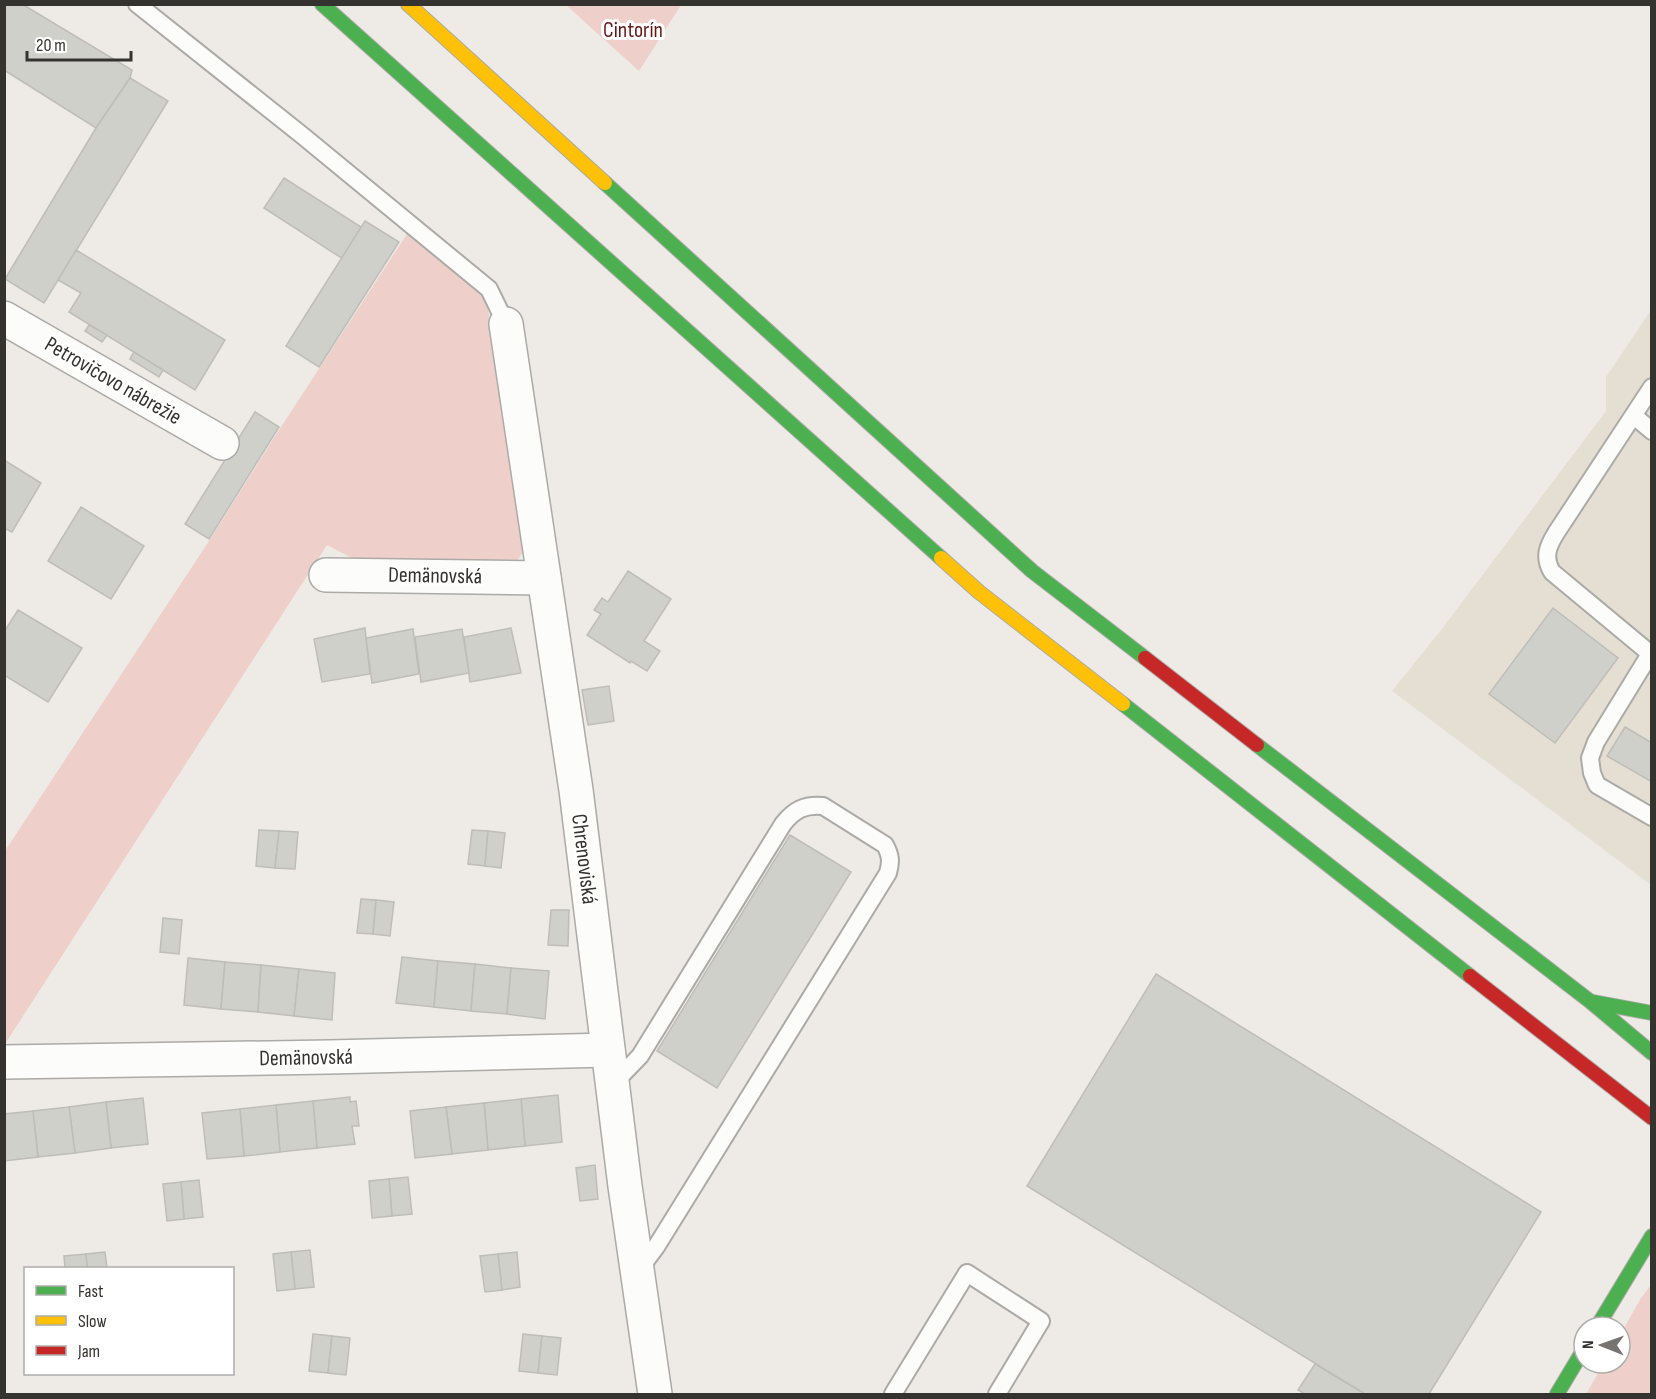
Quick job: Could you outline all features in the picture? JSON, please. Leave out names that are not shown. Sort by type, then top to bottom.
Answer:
[{"type":"main road","points":[[322,4],[979,592],[1652,1119]]},
{"type":"main road","points":[[408,4],[1032,571],[1591,1002],[1652,1053]]},
{"type":"main road","points":[[1591,1002],[1652,1013]]},
{"type":"main road","points":[[1604,1315],[1652,1236]]},
{"type":"main road","points":[[1557,1395],[1572,1369]]},
{"type":"street","name":"Petrovičovo nábrežie","points":[[4,318],[222,443]]},
{"type":"street","name":"Chrenoviská","points":[[506,324],[576,790],[612,1085],[655,1395]]},
{"type":"street","name":"Demänovská","points":[[326,575],[544,578]]},
{"type":"street","name":"Demänovská","points":[[4,1062],[329,1058],[608,1050]]},
{"type":"lane","points":[[137,4],[303,136],[489,289],[506,324]]},
{"type":"lane","points":[[1652,387],[1556,533],[1547,554],[1552,572],[1651,654],[1596,742],[1590,758],[1592,773],[1597,785],[1652,817]]},
{"type":"lane","points":[[1634,416],[1652,432]]},
{"type":"lane","points":[[612,1085],[640,1056],[791,814],[812,805],[823,807],[885,845],[890,854],[891,863],[888,873],[661,1239],[637,1272]]},
{"type":"lane","points":[[893,1395],[967,1273],[1041,1321],[997,1395]]},
{"type":"shaded area","points":[[1651,310],[1651,885],[1392,691],[1441,630],[1606,411],[1606,377]]},
{"type":"green space","name":"Cintorín","points":[[566,5],[681,5],[639,71]]},
{"type":"green space","points":[[407,234],[486,297],[525,529],[523,552],[514,565],[356,560],[327,545],[5,1044],[5,851]]},
{"type":"green space","points":[[1651,1285],[1651,1394],[1586,1394],[1597,1375],[1632,1375],[1631,1315]]},
{"type":"building","points":[[4,4],[22,4],[132,70],[130,78],[96,128],[4,70]]},
{"type":"building","points":[[130,78],[168,101],[44,303],[5,279],[96,128]]},
{"type":"building","points":[[284,178],[361,227],[343,259],[264,208]]},
{"type":"building","points":[[365,221],[399,242],[319,367],[286,346]]},
{"type":"building","points":[[76,250],[225,340],[195,390],[69,312],[81,293],[58,280]]},
{"type":"building","points":[[89,325],[107,335],[102,342],[85,331]]},
{"type":"building","points":[[134,352],[163,370],[159,377],[130,359]]},
{"type":"building","points":[[255,412],[279,427],[209,539],[185,524]]},
{"type":"building","points":[[4,460],[41,483],[12,532],[4,528]]},
{"type":"building","points":[[81,507],[144,546],[111,599],[48,561]]},
{"type":"building","points":[[628,571],[671,599],[644,641],[660,651],[647,671],[631,661],[630,663],[587,635],[601,614],[594,610],[602,598],[608,602]]},
{"type":"building","points":[[1553,608],[1618,658],[1555,743],[1489,694]]},
{"type":"building","points":[[18,610],[82,648],[48,702],[4,675],[4,632]]},
{"type":"building","points":[[365,628],[370,674],[322,682],[314,639]]},
{"type":"building","points":[[511,628],[521,673],[470,682],[464,637]]},
{"type":"building","points":[[413,629],[419,674],[372,683],[366,638]]},
{"type":"building","points":[[462,629],[469,673],[421,682],[415,637]]},
{"type":"building","points":[[609,686],[614,721],[588,725],[582,690]]},
{"type":"building","points":[[1625,727],[1652,743],[1652,782],[1607,756]]},
{"type":"building","points":[[259,830],[279,831],[275,868],[256,866]]},
{"type":"building","points":[[472,830],[488,831],[485,866],[468,864]]},
{"type":"building","points":[[279,831],[298,832],[295,869],[275,868]]},
{"type":"building","points":[[488,831],[505,833],[501,868],[485,866]]},
{"type":"building","points":[[790,835],[851,872],[717,1088],[657,1051]]},
{"type":"building","points":[[361,899],[376,900],[373,934],[357,933]]},
{"type":"building","points":[[376,900],[394,902],[390,936],[373,934]]},
{"type":"building","points":[[551,910],[569,910],[568,946],[548,945]]},
{"type":"building","points":[[163,918],[182,920],[179,954],[160,952]]},
{"type":"building","points":[[402,957],[438,961],[434,1007],[396,1003]]},
{"type":"building","points":[[188,958],[225,962],[221,1009],[184,1005]]},
{"type":"building","points":[[438,961],[475,964],[471,1011],[434,1007]]},
{"type":"building","points":[[225,962],[261,965],[258,1012],[221,1009]]},
{"type":"building","points":[[475,964],[511,968],[507,1014],[471,1011]]},
{"type":"building","points":[[261,965],[299,969],[294,1016],[258,1012]]},
{"type":"building","points":[[511,968],[549,971],[545,1019],[507,1014]]},
{"type":"building","points":[[299,969],[335,973],[332,1020],[294,1016]]},
{"type":"building","points":[[1156,974],[1541,1212],[1429,1394],[1365,1394],[1027,1186]]},
{"type":"building","points":[[558,1095],[562,1142],[525,1146],[521,1099]]},
{"type":"building","points":[[350,1097],[350,1102],[356,1101],[359,1126],[352,1126],[355,1144],[317,1148],[313,1101]]},
{"type":"building","points":[[143,1098],[148,1144],[111,1148],[106,1102]]},
{"type":"building","points":[[521,1099],[525,1146],[488,1150],[484,1103]]},
{"type":"building","points":[[313,1101],[317,1148],[280,1152],[276,1105]]},
{"type":"building","points":[[106,1102],[111,1148],[75,1153],[69,1107]]},
{"type":"building","points":[[484,1103],[488,1150],[452,1154],[446,1107]]},
{"type":"building","points":[[276,1105],[280,1152],[244,1156],[240,1109]]},
{"type":"building","points":[[69,1107],[75,1153],[38,1157],[33,1111]]},
{"type":"building","points":[[446,1107],[452,1154],[415,1158],[410,1111]]},
{"type":"building","points":[[240,1109],[244,1156],[207,1159],[202,1113]]},
{"type":"building","points":[[33,1111],[38,1157],[4,1161],[4,1114]]},
{"type":"building","points":[[595,1165],[598,1199],[580,1201],[576,1168]]},
{"type":"building","points":[[408,1177],[412,1214],[392,1216],[389,1179]]},
{"type":"building","points":[[389,1179],[392,1216],[372,1218],[369,1181]]},
{"type":"building","points":[[199,1180],[203,1217],[184,1219],[181,1182]]},
{"type":"building","points":[[181,1182],[184,1219],[167,1221],[163,1184]]},
{"type":"building","points":[[310,1250],[314,1287],[295,1289],[291,1252]]},
{"type":"building","points":[[105,1252],[107,1267],[87,1267],[86,1254]]},
{"type":"building","points":[[291,1252],[295,1289],[277,1291],[273,1254]]},
{"type":"building","points":[[517,1252],[520,1287],[502,1290],[498,1254]]},
{"type":"building","points":[[86,1254],[87,1267],[65,1267],[64,1256]]},
{"type":"building","points":[[498,1254],[502,1290],[485,1292],[480,1256]]},
{"type":"building","points":[[313,1334],[332,1336],[328,1373],[309,1371]]},
{"type":"building","points":[[523,1334],[542,1336],[538,1373],[519,1371]]},
{"type":"building","points":[[332,1336],[350,1338],[346,1375],[328,1373]]},
{"type":"building","points":[[542,1336],[561,1338],[557,1375],[538,1373]]},
{"type":"building","points":[[1315,1364],[1365,1394],[1305,1394],[1298,1390]]},
{"type":"traffic: fast","points":[[322,4],[941,558]]},
{"type":"traffic: fast","points":[[605,183],[1032,571],[1145,658]]},
{"type":"traffic: fast","points":[[1123,704],[1470,976]]},
{"type":"traffic: fast","points":[[1257,745],[1591,1002],[1652,1053]]},
{"type":"traffic: fast","points":[[1593,1002],[1652,1013]]},
{"type":"traffic: fast","points":[[1604,1315],[1652,1236]]},
{"type":"traffic: fast","points":[[1557,1394],[1572,1369]]},
{"type":"traffic: slow","points":[[408,4],[605,183]]},
{"type":"traffic: slow","points":[[941,558],[979,592],[1123,704]]},
{"type":"traffic: jam","points":[[1145,658],[1257,745]]},
{"type":"traffic: jam","points":[[1470,976],[1652,1118]]}]
